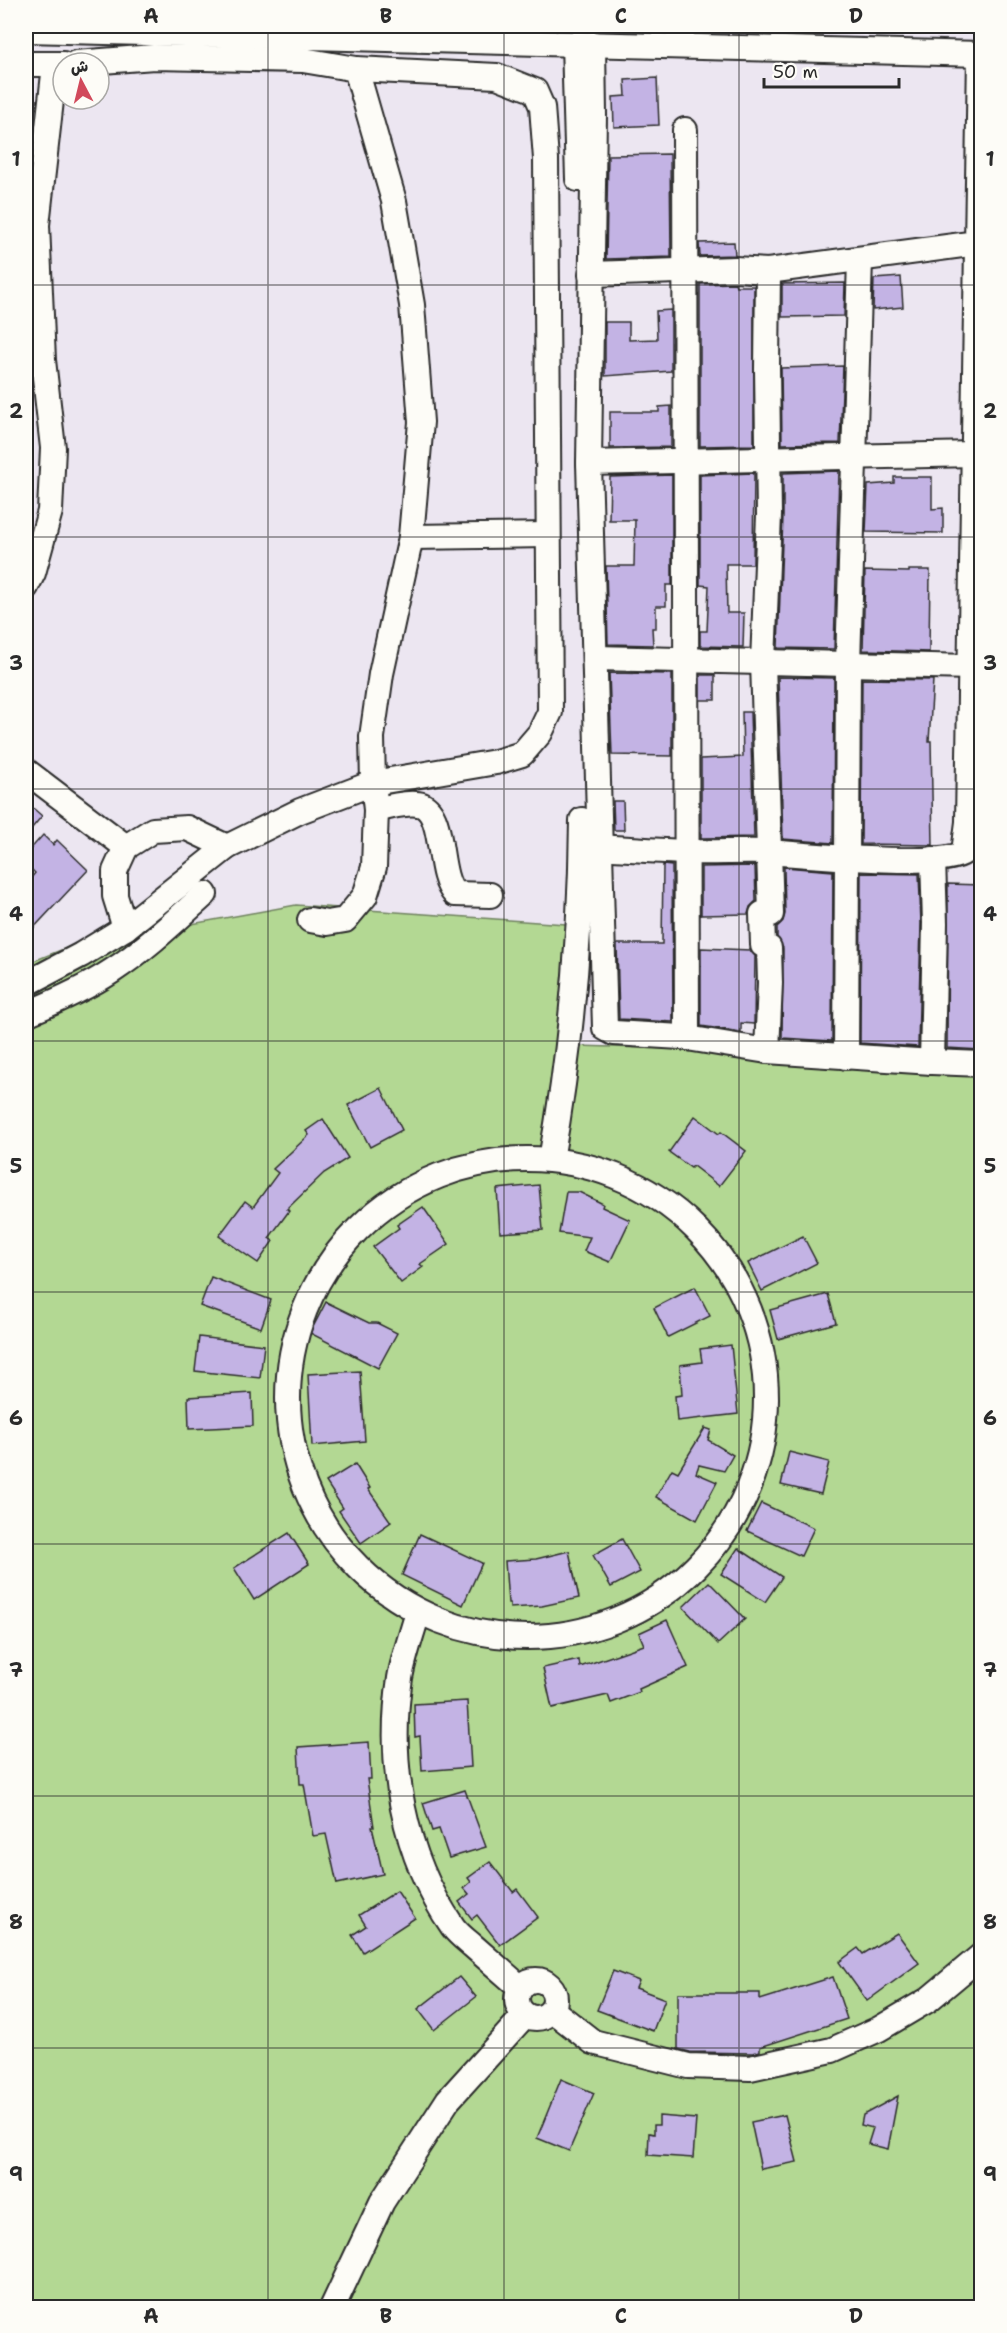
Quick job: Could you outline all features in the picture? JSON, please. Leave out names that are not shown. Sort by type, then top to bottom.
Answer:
[{"type":"street","points":[[26,30],[981,54],[969,822],[965,847],[959,856],[933,860],[847,859],[769,852],[687,852],[599,847]]},
{"type":"street","points":[[584,44],[594,115],[589,463],[605,1028],[614,1033],[687,1038],[766,1051],[981,1064]]},
{"type":"street","points":[[551,1160],[570,1033],[582,866],[580,298],[584,44]]},
{"type":"street","points":[[26,984],[81,955],[125,928],[227,847],[300,811],[373,783],[496,762],[522,754],[540,733],[550,712],[546,159],[542,106],[535,91],[497,76],[356,69],[303,60],[154,57],[111,60]]},
{"type":"street","points":[[26,64],[51,64]]},
{"type":"street","points":[[310,920],[327,923],[345,920],[365,897],[374,867],[376,810],[372,737],[381,674],[411,537],[421,422],[412,305],[394,201],[356,69]]},
{"type":"street","points":[[26,587],[33,573],[47,521],[51,490],[53,448],[43,360],[37,225],[57,111]]},
{"type":"street","points":[[685,130],[687,1038]]},
{"type":"street","points":[[591,274],[768,270],[977,243]]},
{"type":"street","points":[[846,1057],[848,664],[860,259]]},
{"type":"street","points":[[766,1051],[770,948],[763,945],[762,914],[771,914],[763,662],[768,570],[769,459],[766,369],[768,270]]},
{"type":"street","points":[[589,463],[974,454]]},
{"type":"street","points":[[411,537],[547,535]]},
{"type":"street","points":[[596,658],[971,667]]},
{"type":"street","points":[[26,771],[126,847]]},
{"type":"street","points":[[376,810],[396,805],[420,804],[428,810],[436,827],[447,886],[455,894],[490,895]]},
{"type":"street","points":[[125,928],[115,896],[115,871],[126,847],[153,830],[187,828],[227,847]]},
{"type":"street","points":[[932,1062],[935,923],[933,860]]},
{"type":"street","points":[[26,1014],[63,998],[112,971],[156,939],[205,894]]},
{"type":"street","points":[[524,1159],[551,1160],[596,1169],[622,1178],[654,1195],[684,1217],[703,1236],[731,1272],[748,1304],[760,1339],[766,1375],[767,1411],[760,1456],[752,1483],[736,1516],[716,1546],[691,1573],[663,1596],[631,1614],[588,1629],[561,1635],[524,1637],[488,1634],[452,1626],[418,1612],[374,1583],[337,1545],[309,1500],[292,1450],[288,1424],[288,1370],[295,1336],[311,1294],[339,1250],[357,1230],[398,1197],[421,1184],[471,1166],[524,1159]]},
{"type":"street","points":[[418,1612],[405,1656],[396,1728],[402,1810],[415,1852],[431,1888],[454,1929],[521,1988]]},
{"type":"street","points":[[552,2010],[593,2042],[688,2066],[750,2068],[832,2050],[879,2029],[928,2000],[981,1955]]},
{"type":"street","points":[[533,1980],[548,1983],[555,1996],[552,2010],[540,2018],[525,2015],[518,2002],[521,1988],[533,1980]]},
{"type":"street","points":[[332,2307],[382,2202],[448,2100],[525,2015]]},
{"type":"green space","points":[[296,905],[580,925],[577,1046],[680,1049],[981,1073],[981,2307],[26,2308],[26,964],[71,946]]},
{"type":"building","points":[[657,78],[659,125],[614,127],[613,97],[626,96],[625,80]]},
{"type":"building","points":[[670,154],[671,257],[606,259],[608,155]]},
{"type":"building","points":[[734,242],[735,255],[700,256],[699,243]]},
{"type":"building","points":[[901,277],[903,307],[873,310],[874,279]]},
{"type":"building","points":[[735,283],[736,286],[754,286],[754,445],[700,446],[700,284]]},
{"type":"building","points":[[845,283],[844,316],[782,317],[782,284]]},
{"type":"building","points":[[671,310],[671,371],[605,376],[605,322],[629,322],[629,340],[657,339],[656,311]]},
{"type":"building","points":[[843,366],[840,443],[782,444],[781,368]]},
{"type":"building","points":[[671,406],[671,447],[610,448],[610,412],[659,412],[659,407]]},
{"type":"building","points":[[839,471],[834,649],[778,648],[783,473]]},
{"type":"building","points":[[754,473],[753,564],[726,564],[727,613],[744,613],[743,647],[700,646],[700,631],[707,631],[709,586],[700,585],[700,475]]},
{"type":"building","points":[[672,475],[672,585],[666,585],[666,606],[656,606],[656,628],[652,628],[653,645],[608,644],[606,566],[634,566],[635,520],[609,520],[610,477]]},
{"type":"building","points":[[894,477],[932,477],[932,509],[943,508],[943,533],[866,532],[868,485],[894,483]]},
{"type":"building","points":[[909,570],[930,570],[929,652],[863,650],[865,571],[909,572]]},
{"type":"building","points":[[609,673],[672,674],[672,756],[612,755]]},
{"type":"building","points":[[700,675],[715,675],[715,700],[700,700]]},
{"type":"building","points":[[778,677],[834,678],[833,843],[783,839]]},
{"type":"building","points":[[862,679],[933,680],[929,741],[931,741],[933,845],[861,844]]},
{"type":"building","points":[[742,712],[750,712],[754,837],[701,838],[701,759],[743,757]]},
{"type":"building","points":[[613,801],[623,801],[624,830],[614,830]]},
{"type":"building","points":[[26,802],[42,816],[26,835]]},
{"type":"building","points":[[43,835],[53,845],[57,840],[88,870],[26,936],[26,884],[35,873],[26,864],[26,854]]},
{"type":"building","points":[[663,865],[672,866],[673,1022],[619,1019],[617,944],[662,944]]},
{"type":"building","points":[[755,866],[756,901],[750,907],[748,914],[701,915],[701,867]]},
{"type":"building","points":[[784,867],[833,871],[832,1041],[782,1038],[783,948],[777,937],[777,927],[783,921],[785,914]]},
{"type":"building","points":[[861,873],[919,874],[921,923],[918,1047],[860,1043]]},
{"type":"building","points":[[948,884],[981,885],[981,1050],[947,1048]]},
{"type":"building","points":[[701,948],[750,950],[755,956],[754,1024],[741,1023],[741,1032],[701,1026]]},
{"type":"building","points":[[381,1088],[402,1130],[370,1147],[348,1105]]},
{"type":"building","points":[[695,1116],[746,1151],[719,1186],[693,1166],[691,1168],[669,1152]]},
{"type":"building","points":[[323,1119],[348,1158],[324,1173],[287,1209],[289,1211],[269,1238],[273,1241],[258,1263],[219,1236],[245,1201],[253,1207],[278,1173],[273,1169],[309,1135],[306,1131]]},
{"type":"building","points":[[539,1185],[543,1230],[500,1233],[497,1189]]},
{"type":"building","points":[[566,1192],[579,1192],[603,1204],[602,1207],[630,1220],[610,1262],[584,1251],[590,1237],[559,1233]]},
{"type":"building","points":[[423,1207],[449,1244],[420,1264],[423,1267],[401,1283],[373,1247],[399,1228],[397,1225]]},
{"type":"building","points":[[803,1236],[817,1263],[762,1291],[748,1263]]},
{"type":"building","points":[[211,1277],[271,1300],[261,1328],[200,1306]]},
{"type":"building","points":[[695,1287],[710,1316],[668,1337],[654,1308]]},
{"type":"building","points":[[828,1294],[836,1323],[778,1339],[770,1310]]},
{"type":"building","points":[[326,1302],[369,1323],[377,1323],[397,1333],[378,1368],[310,1333]]},
{"type":"building","points":[[199,1337],[264,1345],[260,1378],[195,1371]]},
{"type":"building","points":[[731,1345],[738,1414],[677,1421],[675,1396],[682,1395],[680,1365],[702,1362],[700,1349]]},
{"type":"building","points":[[360,1371],[365,1441],[312,1446],[308,1374]]},
{"type":"building","points":[[252,1393],[253,1426],[189,1429],[188,1397]]},
{"type":"building","points":[[705,1428],[711,1430],[708,1440],[733,1455],[724,1471],[699,1465],[696,1473],[717,1482],[697,1520],[656,1497],[672,1469],[678,1472]]},
{"type":"building","points":[[789,1452],[829,1462],[821,1494],[781,1485]]},
{"type":"building","points":[[355,1464],[370,1488],[368,1489],[391,1522],[361,1543],[339,1511],[343,1508],[326,1482]]},
{"type":"building","points":[[761,1503],[814,1528],[801,1556],[747,1531]]},
{"type":"building","points":[[289,1533],[309,1564],[254,1600],[234,1568]]},
{"type":"building","points":[[420,1534],[482,1563],[463,1605],[402,1575]]},
{"type":"building","points":[[622,1539],[640,1572],[611,1587],[593,1555]]},
{"type":"building","points":[[738,1548],[782,1577],[765,1602],[721,1574]]},
{"type":"building","points":[[569,1551],[579,1598],[542,1606],[510,1608],[505,1561],[536,1559]]},
{"type":"building","points":[[709,1582],[745,1619],[718,1644],[683,1607]]},
{"type":"building","points":[[667,1620],[688,1667],[639,1689],[640,1692],[611,1703],[608,1695],[552,1708],[543,1668],[579,1660],[580,1667],[644,1645],[639,1633]]},
{"type":"building","points":[[467,1701],[471,1767],[422,1771],[420,1736],[415,1737],[414,1704]]},
{"type":"building","points":[[369,1742],[371,1779],[367,1779],[374,1827],[372,1827],[383,1874],[337,1884],[326,1834],[313,1836],[304,1784],[300,1784],[298,1747]]},
{"type":"building","points":[[465,1790],[486,1847],[449,1858],[439,1829],[432,1831],[423,1803]]},
{"type":"building","points":[[490,1862],[513,1892],[517,1889],[538,1917],[500,1945],[477,1915],[472,1919],[459,1902],[469,1894],[464,1888],[471,1882],[468,1878]]},
{"type":"building","points":[[397,1891],[415,1918],[363,1952],[352,1935],[366,1926],[359,1915]]},
{"type":"building","points":[[897,1933],[919,1963],[867,2001],[839,1962],[858,1948],[863,1954]]},
{"type":"building","points":[[613,1971],[639,1981],[636,1988],[665,1999],[653,2031],[597,2010]]},
{"type":"building","points":[[459,1977],[476,1997],[434,2030],[418,2009]]},
{"type":"building","points":[[833,1977],[847,2019],[760,2047],[760,2051],[753,2053],[690,2052],[678,2049],[678,1993],[760,1993],[760,2000]]},
{"type":"building","points":[[561,2079],[594,2093],[569,2151],[537,2138]]},
{"type":"building","points":[[898,2096],[888,2149],[868,2144],[873,2128],[861,2125],[863,2115]]},
{"type":"building","points":[[785,2115],[797,2162],[761,2169],[751,2122]]},
{"type":"building","points":[[659,2116],[696,2119],[693,2158],[648,2155],[649,2133],[654,2134],[654,2125],[659,2125]]}]
